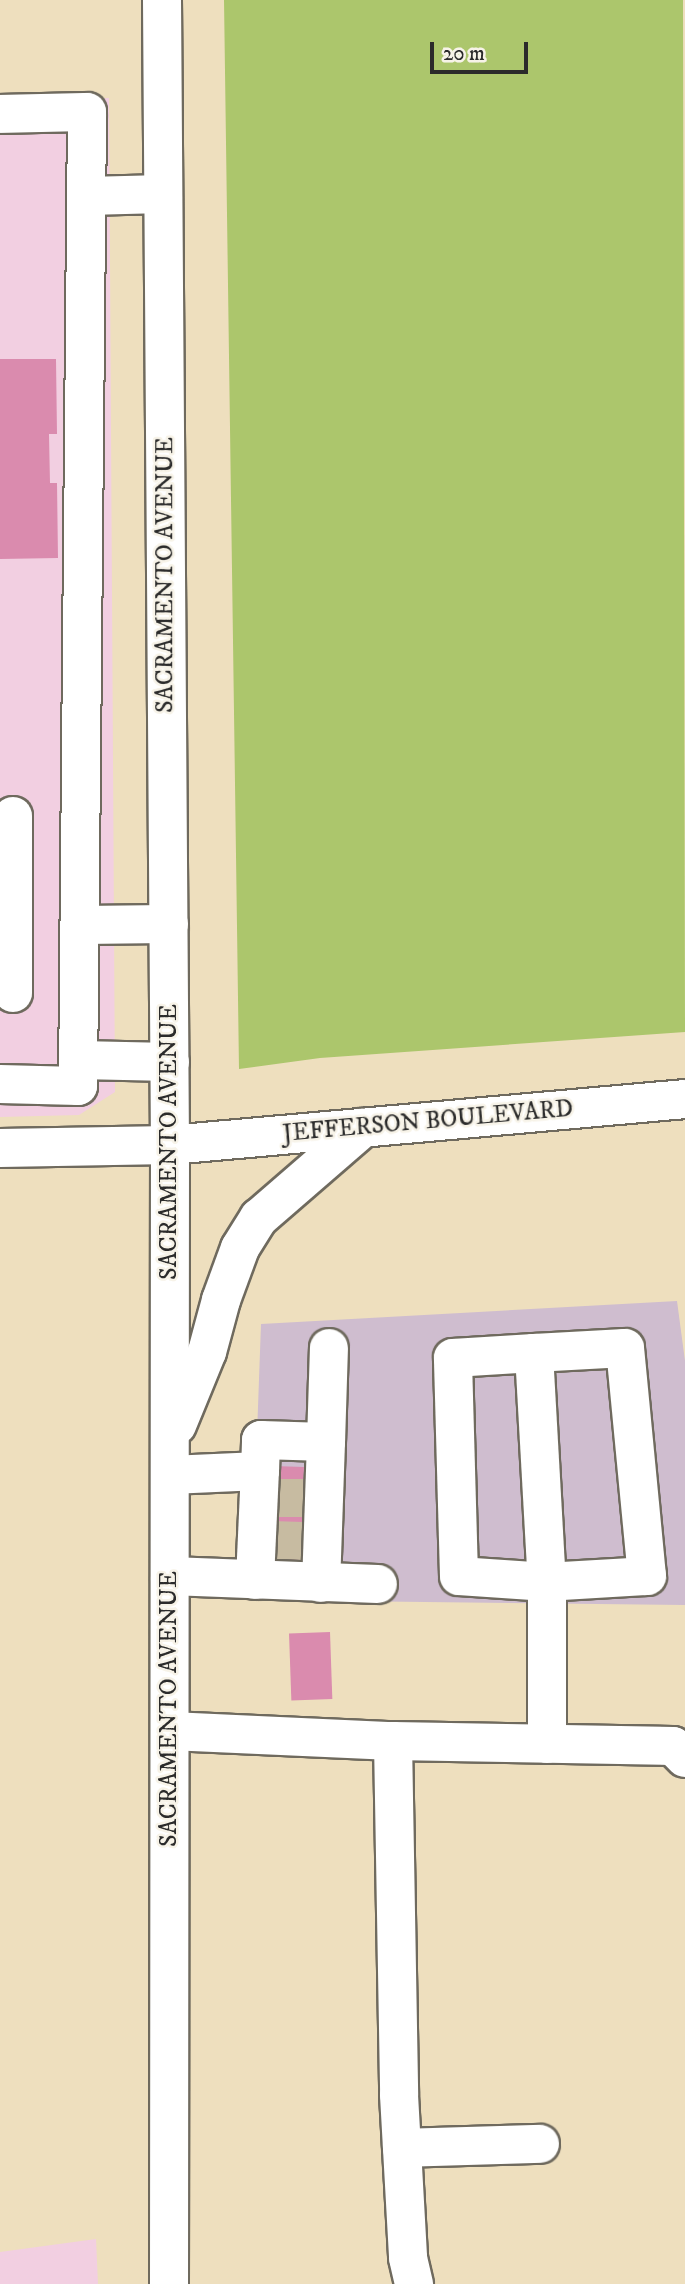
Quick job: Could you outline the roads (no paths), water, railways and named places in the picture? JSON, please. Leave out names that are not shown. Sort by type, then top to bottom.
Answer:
[{"type":"main road","name":"SACRAMENTO AVENUE","points":[[162,0],[170,1062],[169,2284]]},
{"type":"main road","points":[[0,114],[87,112],[78,1086],[0,1084]]},
{"type":"main road","points":[[87,196],[163,194]]},
{"type":"main road","points":[[13,816],[13,993]]},
{"type":"main road","points":[[80,925],[169,925]]},
{"type":"main road","points":[[79,1060],[170,1062]]},
{"type":"main road","name":"JEFFERSON BOULEVARD","points":[[0,1148],[170,1145],[685,1099]]},
{"type":"main road","points":[[284,1493],[170,1460],[207,1352],[220,1300],[240,1248],[258,1219],[363,1128]]},
{"type":"main road","points":[[255,1580],[288,1540],[284,1493],[326,1442],[329,1348]]},
{"type":"main road","points":[[625,1348],[646,1576],[547,1582],[459,1576],[453,1358],[625,1348]]},
{"type":"main road","points":[[534,1353],[547,1582],[547,1744]]},
{"type":"main road","points":[[321,1583],[288,1540],[284,1493],[261,1440],[326,1442]]},
{"type":"main road","points":[[170,1576],[378,1584]]},
{"type":"main road","points":[[170,1731],[393,1741],[673,1746],[685,1758]]},
{"type":"main road","points":[[393,1741],[402,2148],[408,2258],[414,2284]]},
{"type":"main road","points":[[402,2148],[540,2144]]},
{"type":"tunnel","points":[[272,1498],[303,1498]]},
{"type":"tunnel","points":[[271,1540],[302,1541]]}]
